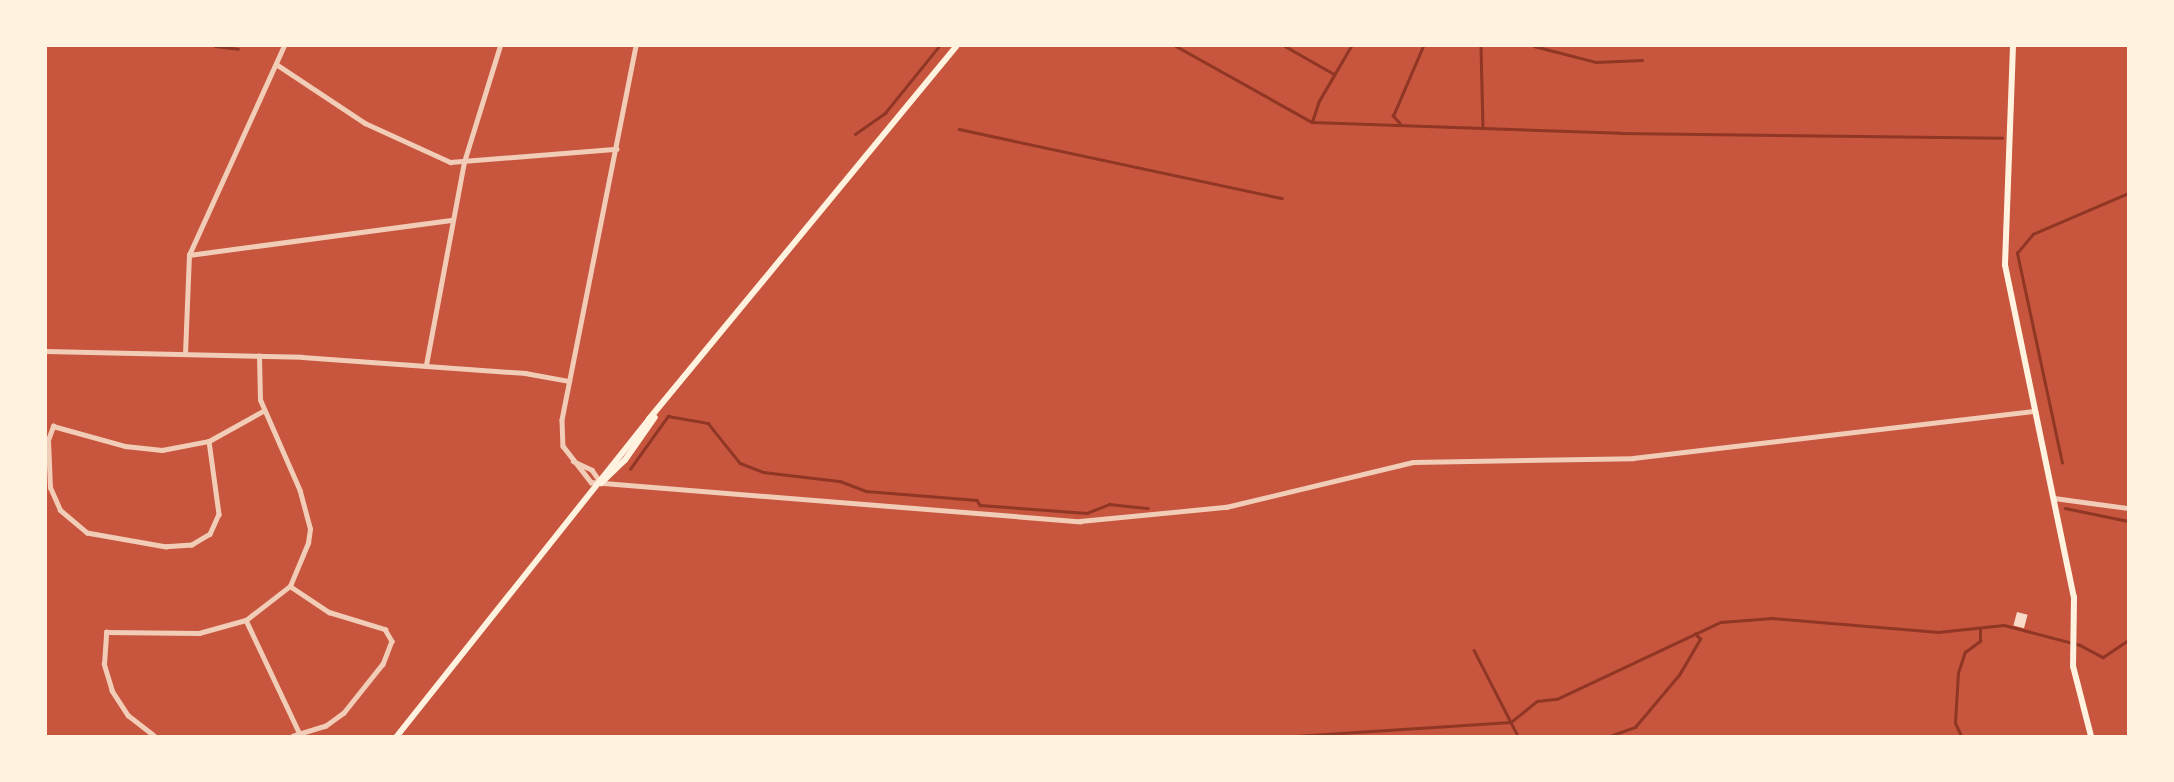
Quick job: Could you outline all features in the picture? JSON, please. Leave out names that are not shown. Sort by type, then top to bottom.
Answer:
[{"type":"main road","points":[[397,737],[662,406],[956,46]]},
{"type":"main road","points":[[2013,46],[2005,265],[2074,597],[2073,653],[2077,691],[2091,737]]},
{"type":"street","points":[[185,354],[189,255],[284,46]]},
{"type":"street","points":[[426,365],[451,220],[464,162],[500,46]]},
{"type":"street","points":[[636,46],[569,381],[561,437],[572,460],[586,478],[601,483],[1080,521],[1226,508],[1413,462],[1633,458],[2035,411]]},
{"type":"street","points":[[276,64],[393,138],[436,158],[464,162],[616,149]]},
{"type":"street","points":[[189,255],[451,220]]},
{"type":"street","points":[[46,351],[259,356],[426,365],[569,381]]},
{"type":"street","points":[[154,737],[128,716],[112,691],[102,639],[110,630],[199,633],[246,620],[290,586],[302,563],[310,529],[300,491],[263,411],[259,356]]},
{"type":"street","points":[[209,441],[219,514],[210,534],[192,545],[166,547],[87,533],[60,510],[47,476],[50,431],[61,426],[145,449],[209,441],[263,411]]},
{"type":"street","points":[[572,460],[592,470],[601,483]]},
{"type":"street","points":[[2054,498],[2129,508]]},
{"type":"street","points":[[246,620],[297,735],[326,726],[350,707],[383,664],[392,640],[385,629],[329,612],[290,586]]},
{"type":"building","points":[[2017,612],[2028,615],[2024,628],[2013,626]]},
{"type":"waterway","points":[[215,46],[238,49]]},
{"type":"waterway","points":[[855,134],[885,113],[939,46]]},
{"type":"waterway","points":[[1176,46],[1312,122],[1620,133],[2002,138]]},
{"type":"waterway","points":[[1285,46],[1334,74]]},
{"type":"waterway","points":[[1312,122],[1319,101],[1351,46]]},
{"type":"waterway","points":[[1400,124],[1393,116],[1423,46]]},
{"type":"waterway","points":[[1481,46],[1483,126]]},
{"type":"waterway","points":[[1534,46],[1596,62],[1642,60]]},
{"type":"waterway","points":[[959,129],[1282,198]]},
{"type":"waterway","points":[[2062,463],[2017,253],[2033,234],[2128,193]]},
{"type":"waterway","points":[[630,469],[668,416],[708,423],[740,463],[763,472],[840,481],[866,491],[977,500],[980,505],[1087,513],[1109,504],[1148,508]]},
{"type":"waterway","points":[[2065,508],[2128,521]]},
{"type":"waterway","points":[[1295,736],[1511,722],[1537,701],[1557,699],[1721,622],[1772,618],[1938,632],[2004,625],[2080,645],[2103,657],[2128,640]]},
{"type":"waterway","points":[[1961,736],[1955,723],[1958,673],[1965,652],[1980,641],[1980,629]]},
{"type":"waterway","points":[[1610,736],[1635,727],[1679,675],[1700,639],[1695,634]]},
{"type":"waterway","points":[[1474,650],[1518,736]]}]
